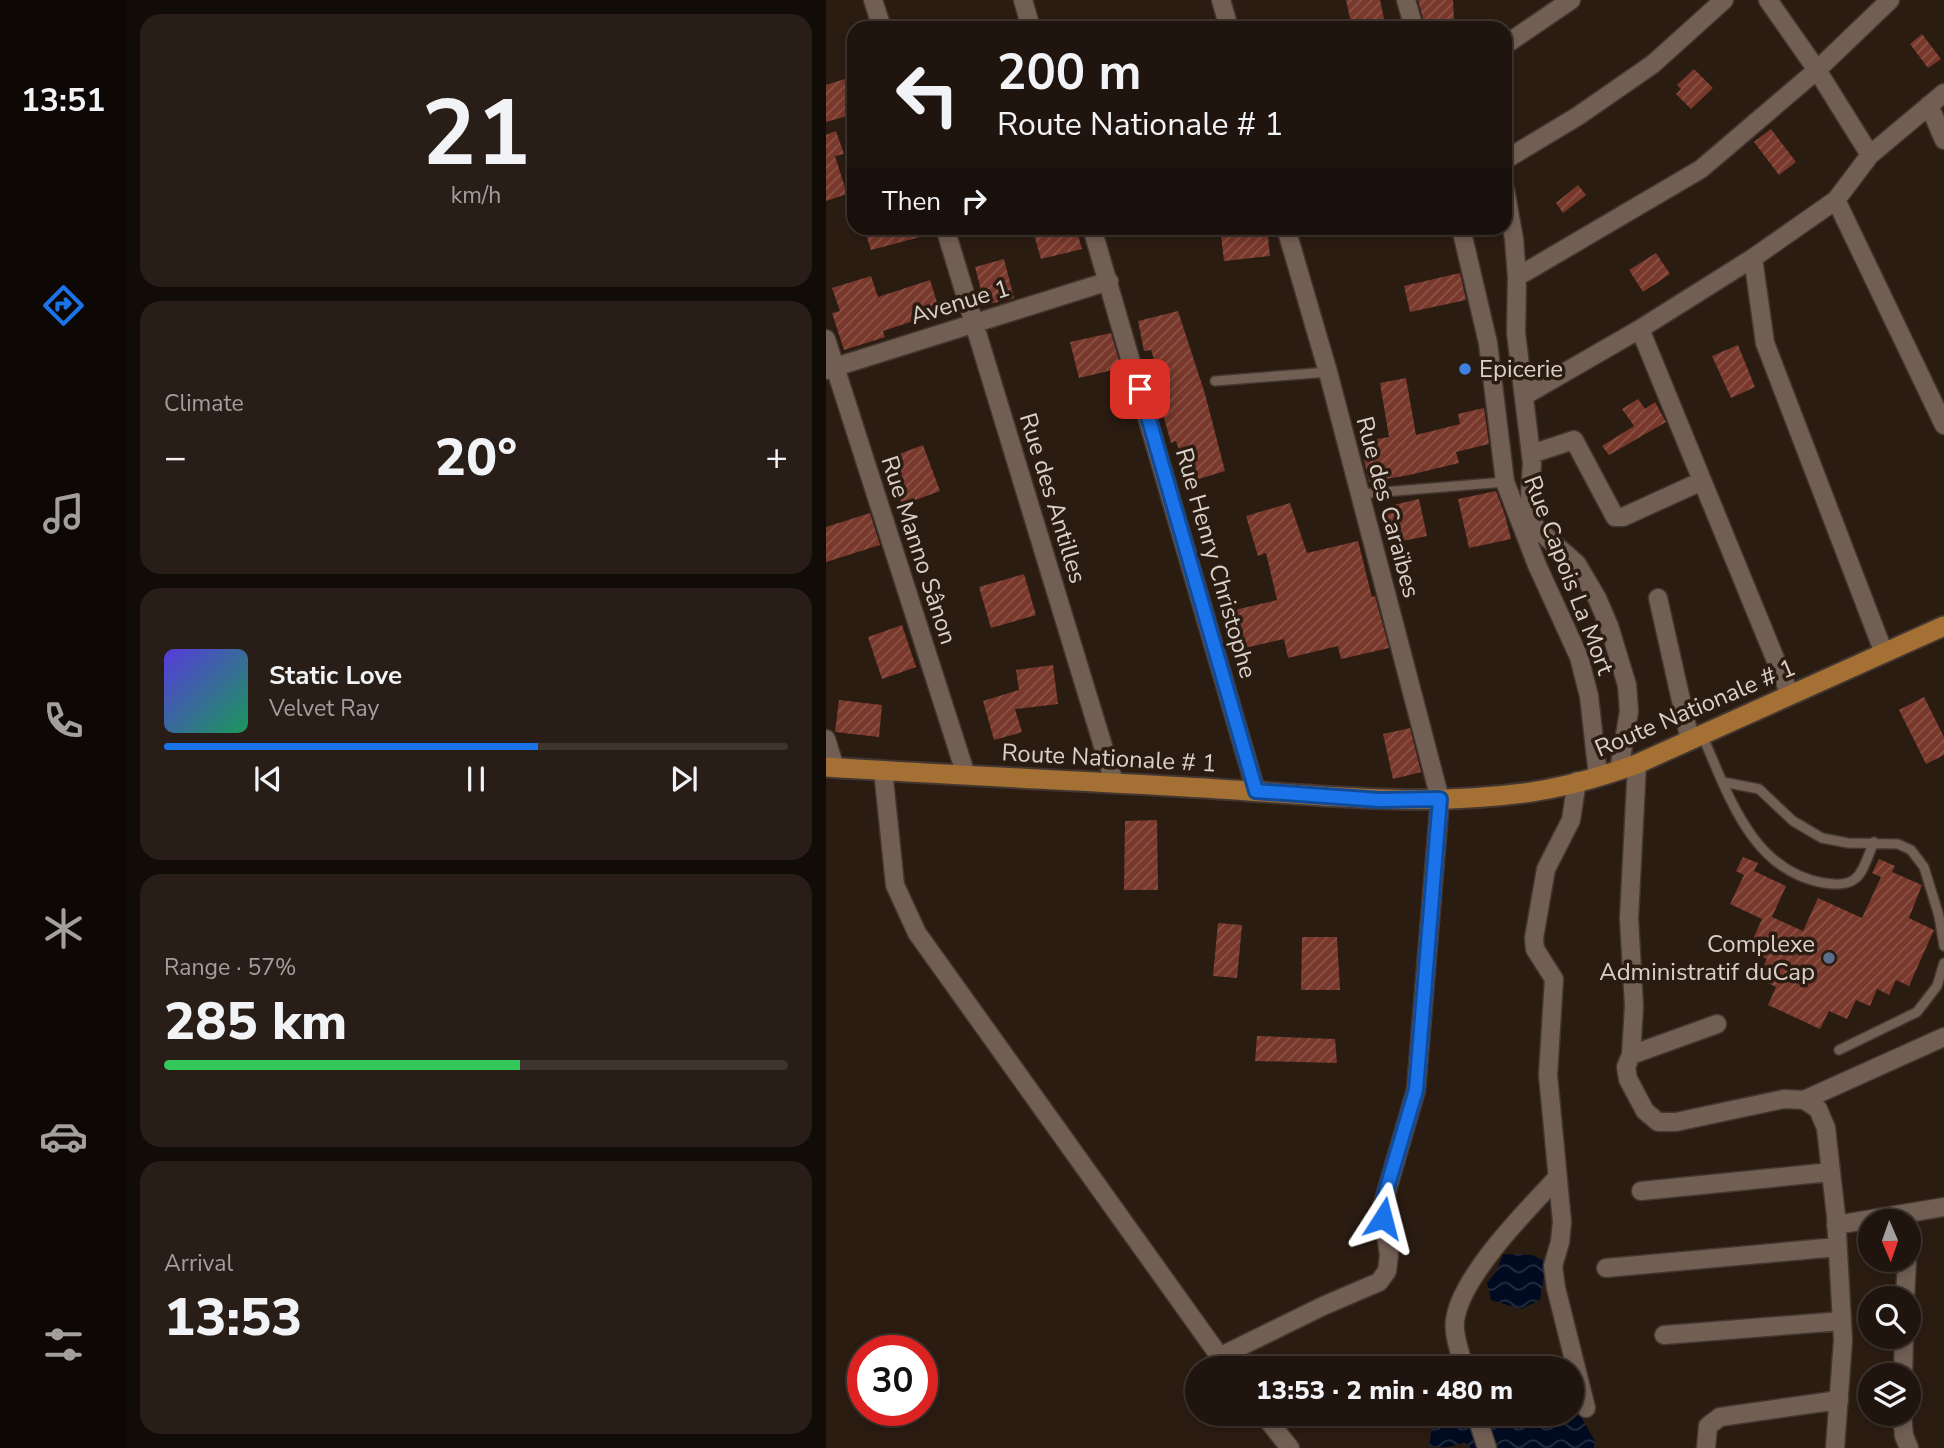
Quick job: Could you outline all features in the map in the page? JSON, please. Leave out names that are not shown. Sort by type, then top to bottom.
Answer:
[{"type":"main road","name":"Route Nationale # 1","points":[[831,768],[1114,782],[1380,800],[1525,793],[1628,767],[1944,626]]},
{"type":"street","points":[[873,0],[880,21]]},
{"type":"street","points":[[1023,0],[1029,21]]},
{"type":"street","points":[[1221,0],[1227,21]]},
{"type":"street","points":[[1406,0],[1412,21]]},
{"type":"street","points":[[1512,40],[1571,0]]},
{"type":"street","points":[[1512,156],[1578,116],[1653,65],[1724,0]]},
{"type":"street","points":[[1768,0],[1817,70],[1870,155]]},
{"type":"street","points":[[1517,276],[1701,169],[1817,70],[1890,0]]},
{"type":"street","points":[[1524,396],[1640,329],[1753,258],[1836,200],[1870,155],[1944,93]]},
{"type":"street","points":[[1929,105],[1944,140]]},
{"type":"street","points":[[1836,200],[1944,425]]},
{"type":"street","points":[[1512,228],[1517,276],[1516,333],[1531,454],[1529,513],[1535,527],[1577,564],[1597,598],[1609,626],[1627,685],[1629,918],[1634,1006],[1631,1055],[1626,1067],[1628,1079],[1645,1111],[1658,1122],[1676,1122],[1784,1099],[1804,1100],[1944,1037]]},
{"type":"street","name":"Rue des Antilles","points":[[946,235],[1114,782]]},
{"type":"street","name":"Rue Henry Christophe","points":[[1094,235],[1256,791]]},
{"type":"street","name":"Rue des Caraïbes","points":[[1236,1356],[1323,1306],[1378,1282],[1387,1270],[1389,1255],[1382,1207],[1416,1090],[1440,799],[1328,372],[1288,235]]},
{"type":"street","name":"Rue Capois La Mort","points":[[1463,235],[1488,343],[1505,482],[1537,565],[1579,657],[1588,696],[1598,776]]},
{"type":"street","points":[[1753,258],[1765,343],[1884,653]]},
{"type":"street","name":"Avenue 1","points":[[830,368],[1109,281]]},
{"type":"street","points":[[1640,329],[1790,695]]},
{"type":"street","name":"Rue Manno Sânon","points":[[826,339],[830,368],[966,775]]},
{"type":"street","points":[[1531,454],[1574,440],[1615,517],[1623,517],[1702,481]]},
{"type":"street","points":[[1658,598],[1696,737]]},
{"type":"street","points":[[826,739],[831,768]]},
{"type":"street","points":[[883,771],[895,885],[917,933],[1219,1356]]},
{"type":"street","points":[[1577,781],[1571,820],[1546,869],[1534,938],[1535,949],[1554,979],[1548,1075],[1562,1222],[1553,1266],[1586,1408]]},
{"type":"street","points":[[1631,1055],[1717,1024]]},
{"type":"street","points":[[1804,1100],[1818,1109],[1826,1128],[1836,1224],[1843,1340],[1835,1448]]},
{"type":"street","points":[[1641,1191],[1831,1172]]},
{"type":"street","points":[[1461,1356],[1454,1322],[1461,1301],[1482,1265],[1557,1178]]},
{"type":"street","points":[[1922,1213],[1944,1207]]},
{"type":"street","points":[[1836,1224],[1858,1222]]},
{"type":"street","points":[[1606,1268],[1838,1247]]},
{"type":"street","points":[[1664,1335],[1842,1321]]},
{"type":"street","points":[[1706,1448],[1708,1426],[1720,1417],[1839,1400]]},
{"type":"street","points":[[1273,1426],[1290,1448]]},
{"type":"street","points":[[1480,1426],[1487,1448]]},
{"type":"street","points":[[1903,1426],[1909,1448]]},
{"type":"lane","points":[[1214,381],[1328,372]]},
{"type":"lane","points":[[1359,494],[1505,482]]},
{"type":"lane","points":[[1696,737],[1759,848],[1782,866],[1810,881],[1849,884],[1858,878],[1874,842]]},
{"type":"lane","points":[[1723,782],[1759,789],[1793,821],[1822,838],[1898,844],[1911,850],[1924,867],[1939,916],[1944,946]]},
{"type":"lane","points":[[1839,1050],[1917,1012],[1937,986],[1944,963]]},
{"type":"water","points":[[1503,1254],[1532,1255],[1546,1262],[1540,1300],[1521,1309],[1491,1300],[1487,1283],[1496,1272]]},
{"type":"water","points":[[1584,1422],[1595,1441],[1594,1448],[1471,1448],[1464,1442],[1447,1447],[1429,1446],[1432,1426],[1584,1426]]},
{"type":"building","points":[[1346,0],[1380,0],[1384,21],[1350,21]]},
{"type":"building","points":[[1418,0],[1453,0],[1454,21],[1424,21]]},
{"type":"building","points":[[1922,34],[1941,59],[1928,68],[1910,44]]},
{"type":"building","points":[[1694,69],[1713,88],[1691,109],[1676,94],[1681,89],[1677,85]]},
{"type":"building","points":[[847,78],[847,116],[826,122],[826,85]]},
{"type":"building","points":[[1771,129],[1796,162],[1779,175],[1754,142]]},
{"type":"building","points":[[836,131],[844,154],[835,156],[847,194],[826,201],[826,135]]},
{"type":"building","points":[[1578,185],[1586,195],[1563,213],[1556,203]]},
{"type":"building","points":[[866,235],[927,235],[871,250]]},
{"type":"building","points":[[1034,235],[1078,235],[1082,249],[1041,259]]},
{"type":"building","points":[[1221,235],[1268,235],[1270,256],[1224,261]]},
{"type":"building","points":[[1656,253],[1670,274],[1643,292],[1629,270]]},
{"type":"building","points":[[1004,259],[1014,298],[985,305],[975,267]]},
{"type":"building","points":[[1460,273],[1466,300],[1410,312],[1404,286]]},
{"type":"building","points":[[871,276],[878,297],[930,280],[940,312],[883,331],[885,337],[844,350],[832,313],[840,311],[832,288]]},
{"type":"building","points":[[1178,311],[1205,394],[1225,471],[1189,482],[1176,441],[1171,443],[1161,407],[1165,406],[1159,383],[1161,382],[1151,350],[1144,351],[1138,321]]},
{"type":"building","points":[[1111,333],[1121,368],[1079,378],[1070,342]]},
{"type":"building","points":[[1738,345],[1755,387],[1731,398],[1712,356]]},
{"type":"building","points":[[1406,378],[1416,435],[1460,424],[1458,414],[1484,408],[1489,444],[1456,452],[1459,463],[1369,482],[1360,442],[1389,437],[1380,383]]},
{"type":"building","points":[[1638,399],[1645,409],[1655,402],[1666,422],[1609,455],[1602,446],[1634,426],[1622,409]]},
{"type":"building","points":[[923,445],[940,491],[902,505],[886,459]]},
{"type":"building","points":[[1496,491],[1511,539],[1469,548],[1458,499]]},
{"type":"building","points":[[1419,499],[1427,536],[1393,543],[1385,507]]},
{"type":"building","points":[[1290,503],[1307,553],[1358,541],[1372,597],[1375,596],[1389,648],[1341,659],[1338,646],[1288,658],[1284,639],[1231,651],[1222,613],[1277,600],[1266,553],[1258,556],[1246,516]]},
{"type":"building","points":[[870,513],[880,545],[826,562],[826,527]]},
{"type":"building","points":[[1024,574],[1036,615],[991,628],[979,587]]},
{"type":"building","points":[[902,625],[916,667],[882,679],[868,637]]},
{"type":"building","points":[[1053,665],[1058,704],[1015,709],[1022,732],[994,740],[983,701],[1019,690],[1016,670]]},
{"type":"building","points":[[1924,697],[1944,737],[1944,755],[1926,764],[1899,710]]},
{"type":"building","points":[[839,700],[882,705],[879,737],[835,732]]},
{"type":"building","points":[[1410,728],[1421,772],[1393,779],[1383,734]]},
{"type":"building","points":[[1157,820],[1158,890],[1124,890],[1125,821]]},
{"type":"building","points":[[1743,857],[1758,863],[1754,871],[1786,886],[1772,917],[1803,931],[1818,898],[1862,918],[1881,877],[1872,873],[1879,859],[1895,866],[1892,872],[1922,885],[1909,918],[1934,930],[1909,986],[1896,980],[1889,995],[1877,989],[1870,1006],[1856,1000],[1847,1019],[1829,1011],[1820,1029],[1768,1005],[1776,987],[1758,978],[1767,959],[1748,950],[1762,919],[1730,904],[1744,875],[1736,871]]},
{"type":"building","points":[[1218,923],[1242,925],[1237,978],[1213,976]]},
{"type":"building","points":[[1302,937],[1337,937],[1340,990],[1301,990]]},
{"type":"building","points":[[1257,1036],[1335,1039],[1337,1063],[1255,1061]]},
{"type":"place","name":"Epicerie","points":[[1465,369]]},
{"type":"place","name":"Complexe Administratif duCap","points":[[1829,958]]},
{"type":"route","points":[[1140,389],[1256,791],[1380,800],[1440,799],[1416,1090],[1384,1198],[1383,1218]]}]
